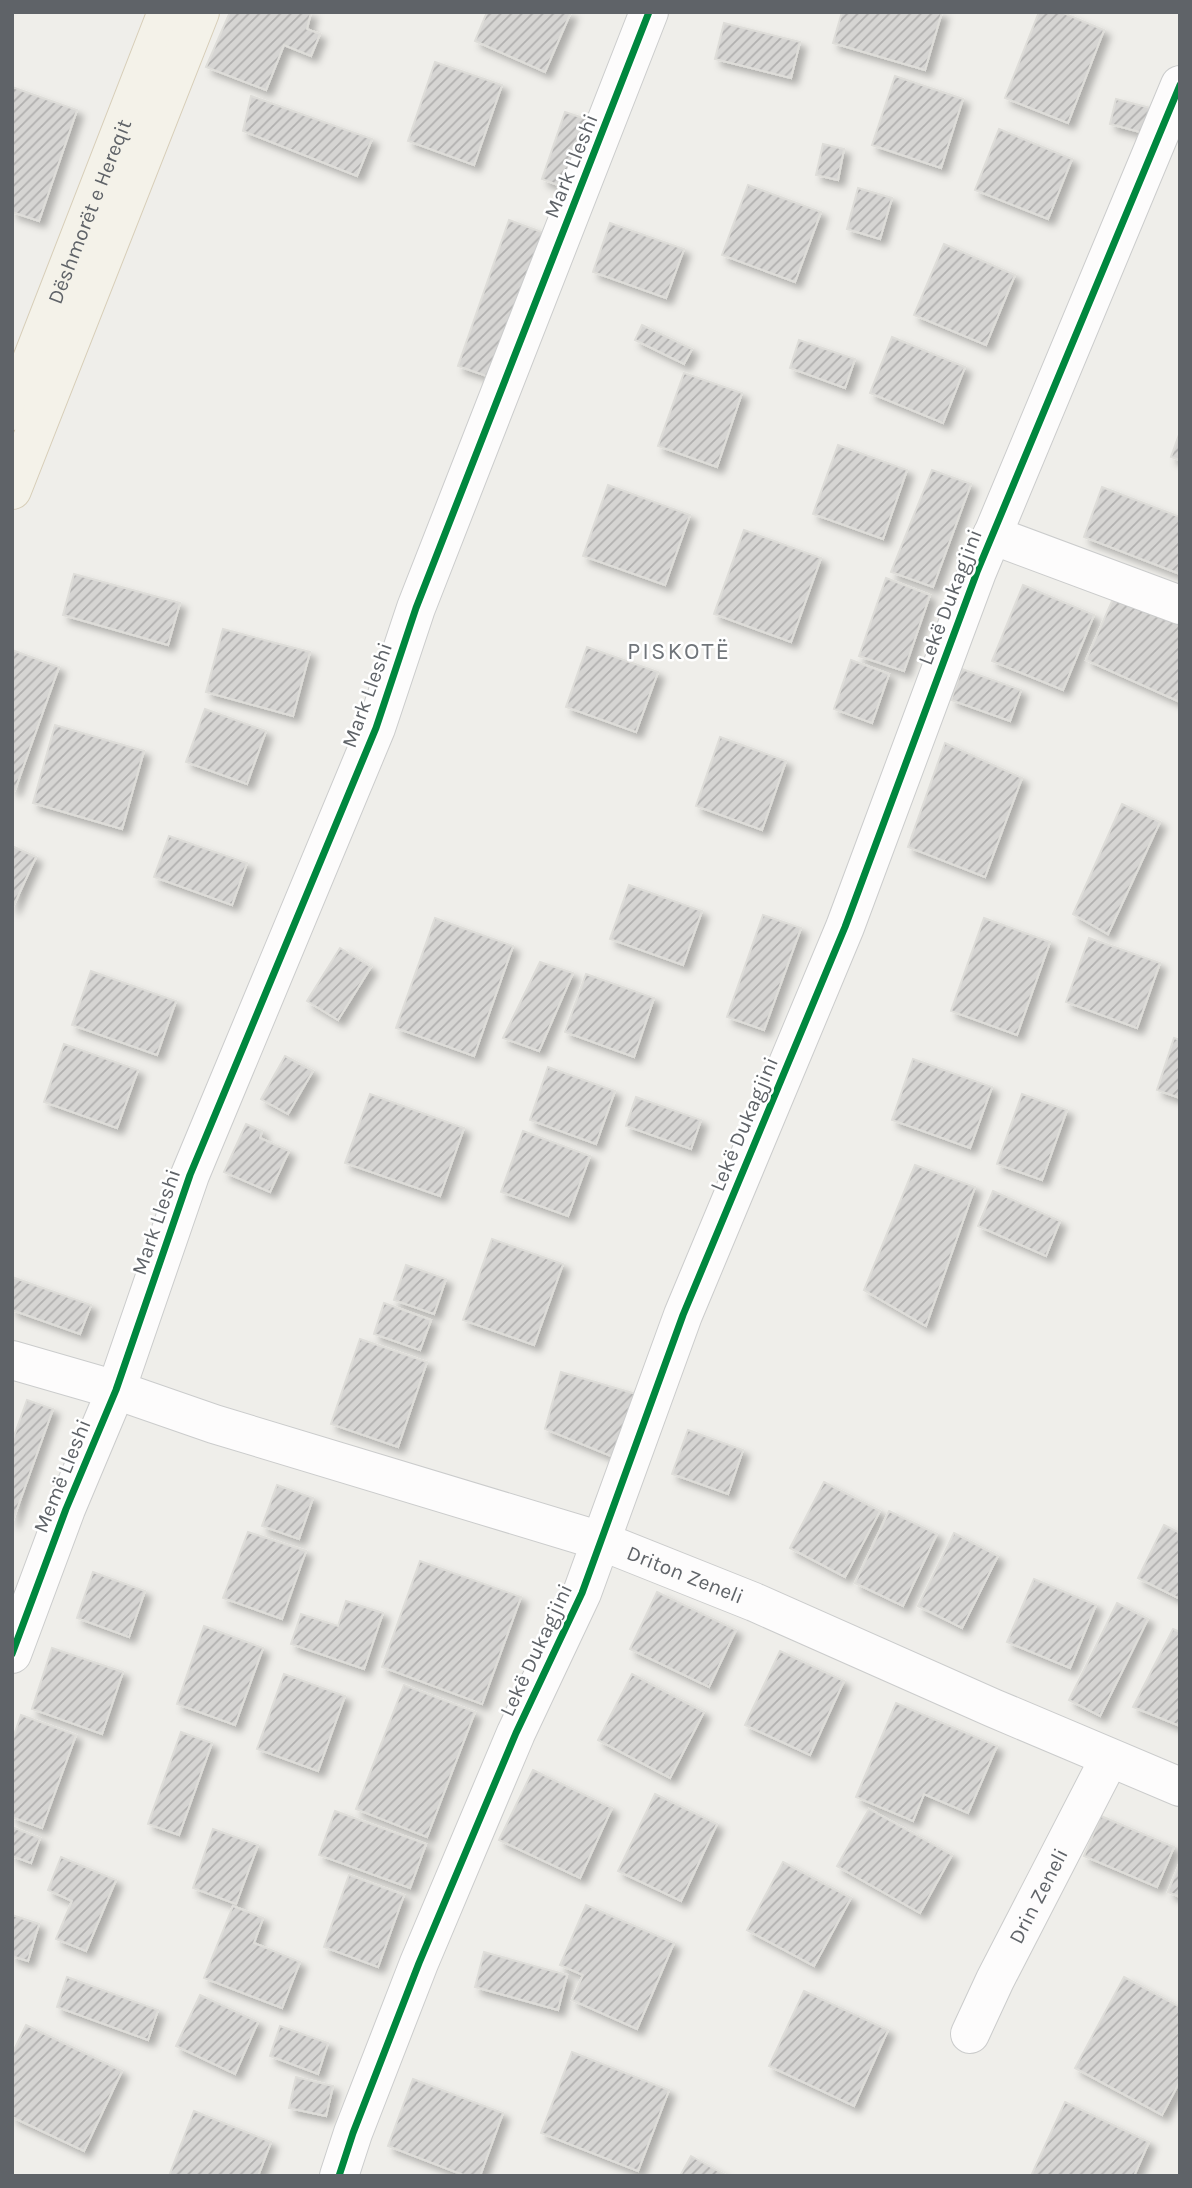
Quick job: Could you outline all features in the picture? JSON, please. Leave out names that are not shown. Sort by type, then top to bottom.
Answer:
[{"type":"main road","name":"Dëshmorët e Hereqit","points":[[12,411],[167,12]]},
{"type":"main road","points":[[12,490],[200,12]]},
{"type":"street","name":"Mark Lleshi","points":[[116,1390],[190,1174],[376,728],[416,608],[649,12]]},
{"type":"street","name":"Lekë Dukagjini","points":[[339,2176],[419,1963],[516,1733],[582,1593],[683,1315],[845,928],[992,535],[1180,85]]},
{"type":"street","points":[[992,535],[1180,605]]},
{"type":"street","name":"Driton Zeneli","points":[[12,1360],[601,1541],[754,1602],[1109,1759],[1180,1787]]},
{"type":"street","name":"Memë Lleshi","points":[[12,1654],[66,1509],[116,1390]]},
{"type":"street","name":"Drin Zeneli","points":[[971,2034],[995,1980],[1109,1759]]},
{"type":"building","points":[[230,12],[311,12],[307,29],[320,34],[311,56],[284,45],[266,90],[206,67]]},
{"type":"building","points":[[487,12],[571,12],[545,72],[475,41]]},
{"type":"building","points":[[842,12],[942,12],[925,70],[833,43]]},
{"type":"building","points":[[1039,12],[1061,12],[1104,30],[1068,123],[1005,98]]},
{"type":"building","points":[[724,23],[800,42],[791,78],[715,59]]},
{"type":"building","points":[[435,62],[502,85],[474,165],[408,141]]},
{"type":"building","points":[[895,76],[963,99],[941,168],[872,145]]},
{"type":"building","points":[[12,87],[77,110],[39,221],[12,212]]},
{"type":"building","points":[[251,96],[372,139],[357,176],[243,131]]},
{"type":"building","points":[[1116,99],[1166,112],[1159,137],[1110,124]]},
{"type":"building","points":[[565,112],[592,121],[568,189],[542,179]]},
{"type":"building","points":[[999,129],[1072,159],[1048,219],[975,190]]},
{"type":"building","points":[[823,144],[844,149],[838,180],[816,175]]},
{"type":"building","points":[[748,185],[821,212],[795,282],[722,255]]},
{"type":"building","points":[[858,188],[892,198],[880,239],[847,229]]},
{"type":"building","points":[[509,220],[550,235],[498,380],[458,366]]},
{"type":"building","points":[[610,223],[684,249],[666,298],[593,272]]},
{"type":"building","points":[[944,244],[1015,275],[986,345],[914,315]]},
{"type":"building","points":[[642,325],[692,349],[684,364],[635,340]]},
{"type":"building","points":[[892,337],[965,367],[943,423],[870,393]]},
{"type":"building","points":[[799,340],[855,359],[845,388],[790,368]]},
{"type":"building","points":[[684,373],[742,393],[717,467],[658,446]]},
{"type":"building","points":[[1180,432],[1180,460],[1171,457]]},
{"type":"building","points":[[838,445],[907,470],[883,539],[813,514]]},
{"type":"building","points":[[932,470],[971,484],[933,587],[891,572]]},
{"type":"building","points":[[608,485],[690,515],[665,585],[583,556]]},
{"type":"building","points":[[1102,487],[1180,517],[1180,574],[1084,537]]},
{"type":"building","points":[[744,530],[821,558],[791,642],[714,614]]},
{"type":"building","points":[[74,574],[180,603],[168,645],[63,615]]},
{"type":"building","points":[[886,578],[930,595],[904,671],[859,656]]},
{"type":"building","points":[[1023,585],[1094,615],[1063,690],[992,661]]},
{"type":"building","points":[[1116,592],[1180,621],[1180,702],[1086,660]]},
{"type":"building","points":[[223,629],[310,652],[293,716],[206,692]]},
{"type":"building","points":[[587,647],[658,672],[636,732],[566,707]]},
{"type":"building","points":[[12,650],[59,667],[15,790],[12,789]]},
{"type":"building","points":[[851,660],[889,674],[872,723],[834,709]]},
{"type":"building","points":[[962,669],[1021,690],[1010,721],[951,700]]},
{"type":"building","points":[[205,709],[266,731],[247,784],[186,762]]},
{"type":"building","points":[[55,725],[144,751],[122,829],[33,803]]},
{"type":"building","points":[[720,737],[786,761],[762,830],[696,806]]},
{"type":"building","points":[[945,743],[1022,778],[985,877],[908,847]]},
{"type":"building","points":[[1122,804],[1160,822],[1108,934],[1073,914]]},
{"type":"building","points":[[169,836],[247,863],[232,905],[154,877]]},
{"type":"building","points":[[12,846],[36,857],[12,909]]},
{"type":"building","points":[[629,885],[702,911],[683,965],[610,939]]},
{"type":"building","points":[[763,915],[801,928],[764,1030],[727,1017]]},
{"type":"building","points":[[435,918],[513,946],[474,1056],[396,1028]]},
{"type":"building","points":[[984,918],[1050,942],[1017,1035],[951,1011]]},
{"type":"building","points":[[1089,938],[1160,963],[1137,1028],[1066,1002]]},
{"type":"building","points":[[340,948],[371,967],[338,1020],[307,1001]]},
{"type":"building","points":[[540,962],[573,973],[539,1051],[503,1038]]},
{"type":"building","points":[[91,971],[176,1001],[157,1055],[72,1025]]},
{"type":"building","points":[[586,974],[654,998],[634,1057],[565,1032]]},
{"type":"building","points":[[1174,1038],[1180,1040],[1180,1098],[1157,1090]]},
{"type":"building","points":[[64,1044],[138,1070],[117,1128],[44,1102]]},
{"type":"building","points":[[285,1056],[313,1071],[288,1114],[261,1099]]},
{"type":"building","points":[[913,1059],[992,1087],[970,1148],[892,1120]]},
{"type":"building","points":[[548,1067],[615,1091],[596,1144],[530,1120]]},
{"type":"building","points":[[370,1094],[464,1128],[440,1196],[345,1163]]},
{"type":"building","points":[[1022,1094],[1067,1110],[1042,1180],[997,1164]]},
{"type":"building","points":[[636,1097],[701,1120],[691,1149],[626,1126]]},
{"type":"building","points":[[246,1124],[262,1131],[260,1138],[289,1151],[270,1192],[224,1172]]},
{"type":"building","points":[[523,1131],[590,1156],[568,1216],[501,1192]]},
{"type":"building","points":[[915,1165],[975,1187],[926,1326],[864,1290]]},
{"type":"building","points":[[993,1191],[1060,1221],[1046,1256],[978,1226]]},
{"type":"building","points":[[492,1239],[563,1264],[534,1345],[463,1320]]},
{"type":"building","points":[[406,1265],[446,1279],[434,1314],[394,1300]]},
{"type":"building","points":[[12,1277],[91,1305],[80,1334],[12,1310]]},
{"type":"building","points":[[384,1303],[431,1320],[420,1350],[374,1334]]},
{"type":"building","points":[[360,1339],[427,1362],[398,1447],[331,1424]]},
{"type":"building","points":[[561,1372],[636,1394],[618,1459],[545,1429]]},
{"type":"building","points":[[27,1400],[53,1409],[12,1523],[12,1442]]},
{"type":"building","points":[[688,1430],[743,1450],[728,1494],[672,1474]]},
{"type":"building","points":[[824,1482],[880,1511],[845,1577],[790,1548]]},
{"type":"building","points":[[277,1485],[313,1498],[299,1539],[262,1526]]},
{"type":"building","points":[[889,1511],[937,1534],[903,1606],[855,1583]]},
{"type":"building","points":[[1164,1525],[1180,1533],[1180,1599],[1138,1578]]},
{"type":"building","points":[[248,1532],[306,1551],[282,1619],[223,1598]]},
{"type":"building","points":[[954,1533],[998,1556],[962,1628],[918,1606]]},
{"type":"building","points":[[420,1561],[521,1597],[482,1704],[382,1667]]},
{"type":"building","points":[[93,1572],[145,1591],[129,1637],[77,1618]]},
{"type":"building","points":[[1034,1579],[1096,1605],[1070,1668],[1007,1642]]},
{"type":"building","points":[[657,1592],[736,1630],[709,1687],[630,1649]]},
{"type":"building","points":[[346,1601],[383,1613],[364,1669],[291,1644],[301,1614],[338,1626]]},
{"type":"building","points":[[1117,1603],[1148,1619],[1100,1716],[1069,1700]]},
{"type":"building","points":[[204,1626],[263,1648],[235,1725],[177,1704]]},
{"type":"building","points":[[1173,1629],[1180,1632],[1180,1726],[1133,1707]]},
{"type":"building","points":[[52,1648],[123,1672],[102,1734],[32,1709]]},
{"type":"building","points":[[780,1651],[844,1681],[810,1755],[745,1725]]},
{"type":"building","points":[[284,1674],[345,1696],[318,1771],[257,1749]]},
{"type":"building","points":[[632,1674],[704,1712],[670,1778],[598,1740]]},
{"type":"building","points":[[404,1685],[475,1712],[427,1837],[356,1809]]},
{"type":"building","points":[[896,1703],[997,1746],[968,1813],[924,1794],[913,1821],[856,1797]]},
{"type":"building","points":[[21,1715],[76,1735],[42,1828],[12,1817],[12,1741]]},
{"type":"building","points":[[181,1732],[212,1743],[179,1835],[148,1824]]},
{"type":"building","points":[[533,1770],[612,1808],[580,1878],[499,1840]]},
{"type":"building","points":[[655,1794],[717,1824],[681,1901],[618,1871]]},
{"type":"building","points":[[869,1809],[952,1855],[920,1913],[837,1866]]},
{"type":"building","points":[[335,1811],[426,1844],[410,1888],[319,1855]]},
{"type":"building","points":[[1101,1816],[1174,1847],[1157,1887],[1084,1856]]},
{"type":"building","points":[[12,1827],[40,1838],[31,1863],[12,1856]]},
{"type":"building","points":[[213,1829],[258,1845],[236,1904],[193,1888]]},
{"type":"building","points":[[61,1857],[116,1880],[86,1951],[56,1939],[72,1901],[48,1890]]},
{"type":"building","points":[[783,1862],[851,1898],[814,1966],[747,1930]]},
{"type":"building","points":[[1180,1862],[1180,1897],[1168,1892]]},
{"type":"building","points":[[349,1875],[404,1895],[378,1967],[324,1947]]},
{"type":"building","points":[[586,1905],[674,1943],[637,2029],[572,2000],[583,1975],[560,1965]]},
{"type":"building","points":[[233,1906],[263,1918],[254,1943],[300,1962],[282,2008],[204,1978]]},
{"type":"building","points":[[12,1915],[39,1924],[28,1961],[12,1956]]},
{"type":"building","points":[[484,1952],[567,1975],[558,2010],[475,1987]]},
{"type":"building","points":[[67,1977],[158,2010],[148,2040],[57,2007]]},
{"type":"building","points":[[1124,1977],[1180,2007],[1180,2081],[1162,2115],[1075,2068]]},
{"type":"building","points":[[804,1991],[888,2030],[854,2106],[769,2066]]},
{"type":"building","points":[[200,1995],[258,2022],[235,2074],[176,2046]]},
{"type":"building","points":[[26,2025],[122,2071],[84,2151],[12,2117],[12,2054]]},
{"type":"building","points":[[280,2026],[328,2043],[318,2074],[270,2056]]},
{"type":"building","points":[[572,2052],[669,2090],[638,2171],[541,2133]]},
{"type":"building","points":[[296,2077],[333,2086],[326,2116],[289,2108]]},
{"type":"building","points":[[413,2079],[503,2113],[480,2176],[466,2176],[388,2146]]},
{"type":"building","points":[[1065,2102],[1149,2142],[1134,2176],[1031,2176]]},
{"type":"building","points":[[194,2111],[271,2142],[258,2176],[169,2176]]},
{"type":"building","points":[[691,2156],[727,2176],[680,2176]]},
{"type":"cycle path","points":[[12,1654],[66,1509],[116,1390],[190,1175],[376,728],[416,608],[649,12]]},
{"type":"cycle path","points":[[339,2176],[419,1963],[516,1733],[582,1593],[683,1315],[845,927],[977,572],[1180,85]]},
{"type":"district","name":"PISKOTË","points":[[679,651]]}]
